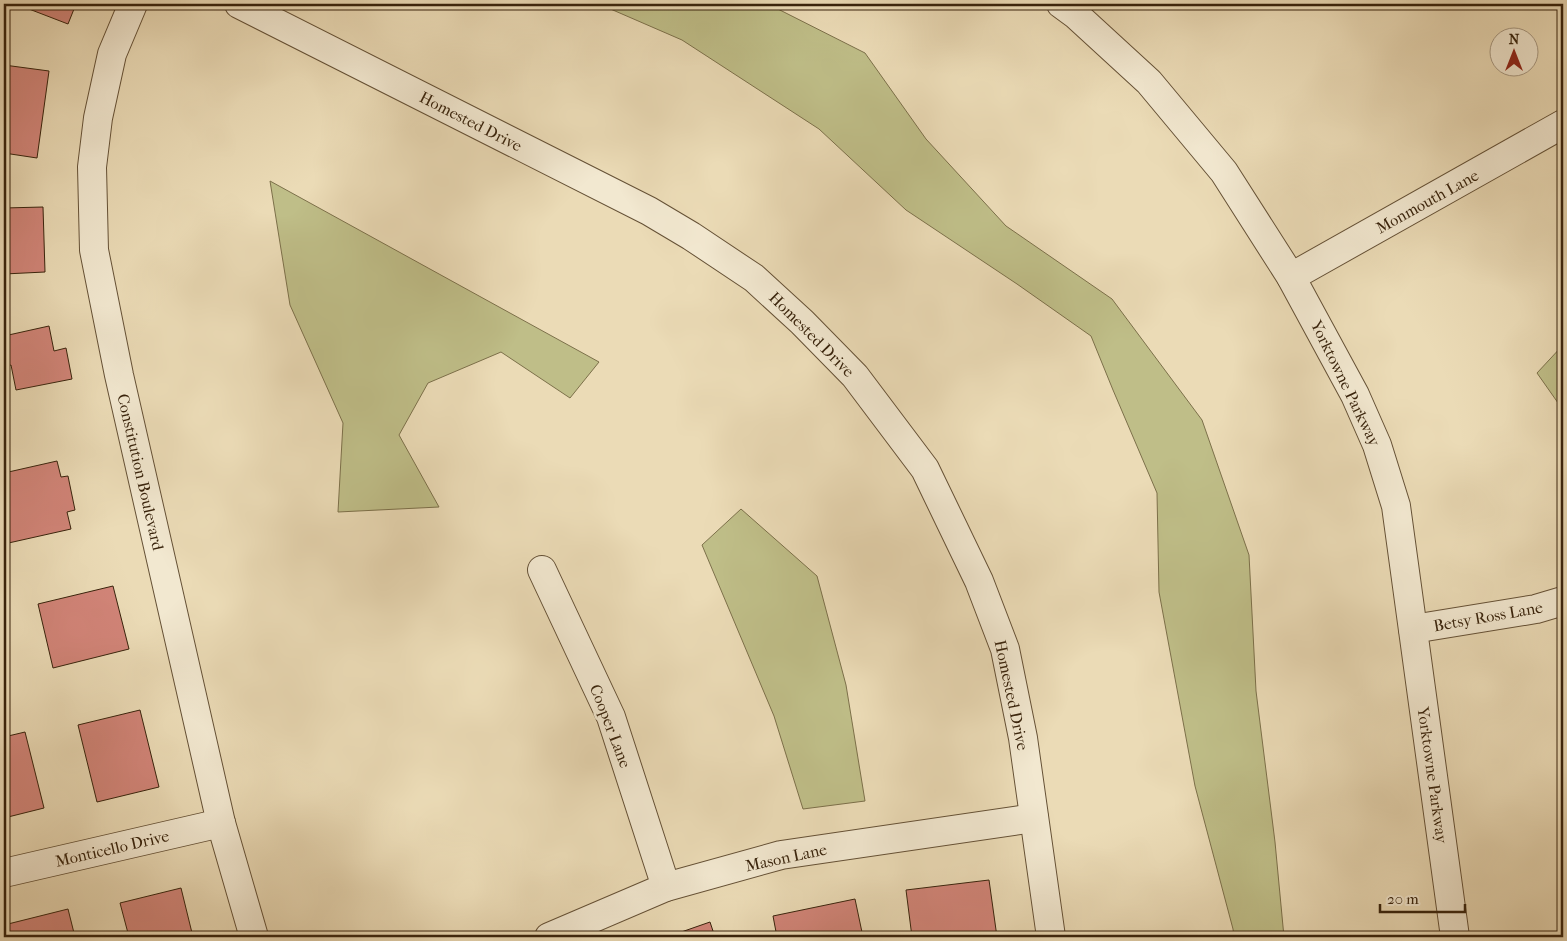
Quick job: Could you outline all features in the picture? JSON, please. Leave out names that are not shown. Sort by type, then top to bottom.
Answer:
[{"type":"street","name":"Constitution Boulevard","points":[[133,4],[112,54],[98,118],[92,167],[94,250],[119,375],[221,823],[254,937]]},
{"type":"street","name":"Homested Drive","points":[[239,4],[649,211],[691,236],[754,278],[802,322],[855,376],[925,470],[979,581],[1005,648],[1023,738],[1051,937]]},
{"type":"street","name":"Yorktowne Parkway","points":[[1061,4],[1076,15],[1149,82],[1224,172],[1291,277],[1355,395],[1377,444],[1396,506],[1456,937]]},
{"type":"street","name":"Monmouth Lane","points":[[1291,277],[1563,124]]},
{"type":"street","name":"Cooper Lane","points":[[542,570],[611,717],[666,887]]},
{"type":"street","name":"Betsy Ross Lane","points":[[1413,629],[1536,609],[1563,601]]},
{"type":"street","name":"Mason Lane","points":[[549,937],[666,887],[781,855],[1034,818]]},
{"type":"street","name":"Monticello Drive","points":[[4,873],[221,823]]},
{"type":"shaded area","points":[[599,4],[768,4],[865,53],[926,139],[1006,226],[1112,299],[1202,420],[1249,555],[1256,691],[1275,842],[1284,937],[1234,937],[1195,786],[1159,592],[1157,493],[1091,336],[906,210],[819,129],[682,40]]},
{"type":"shaded area","points":[[270,181],[599,362],[570,398],[501,352],[428,383],[399,435],[439,507],[338,512],[343,423],[290,305]]},
{"type":"shaded area","points":[[1563,345],[1563,410],[1537,373]]},
{"type":"shaded area","points":[[741,509],[817,576],[846,685],[865,801],[803,809],[774,716],[702,545]]},
{"type":"building","points":[[16,4],[76,4],[68,24]]},
{"type":"building","points":[[4,65],[49,71],[37,158],[4,153]]},
{"type":"building","points":[[43,207],[45,272],[4,274],[4,208]]},
{"type":"building","points":[[49,326],[54,351],[66,348],[72,379],[16,390],[11,365],[4,367],[4,336]]},
{"type":"building","points":[[57,461],[61,477],[68,476],[75,510],[67,512],[71,529],[4,544],[4,473]]},
{"type":"building","points":[[113,586],[129,649],[53,668],[38,604]]},
{"type":"building","points":[[140,710],[159,787],[97,802],[78,725]]},
{"type":"building","points":[[25,732],[44,808],[4,818],[4,737]]},
{"type":"building","points":[[989,880],[997,937],[912,937],[906,890]]},
{"type":"building","points":[[181,888],[193,937],[129,937],[120,903]]},
{"type":"building","points":[[855,899],[863,937],[777,937],[773,916]]},
{"type":"building","points":[[68,909],[75,937],[11,937],[8,924]]},
{"type":"building","points":[[710,922],[715,937],[667,937]]}]
